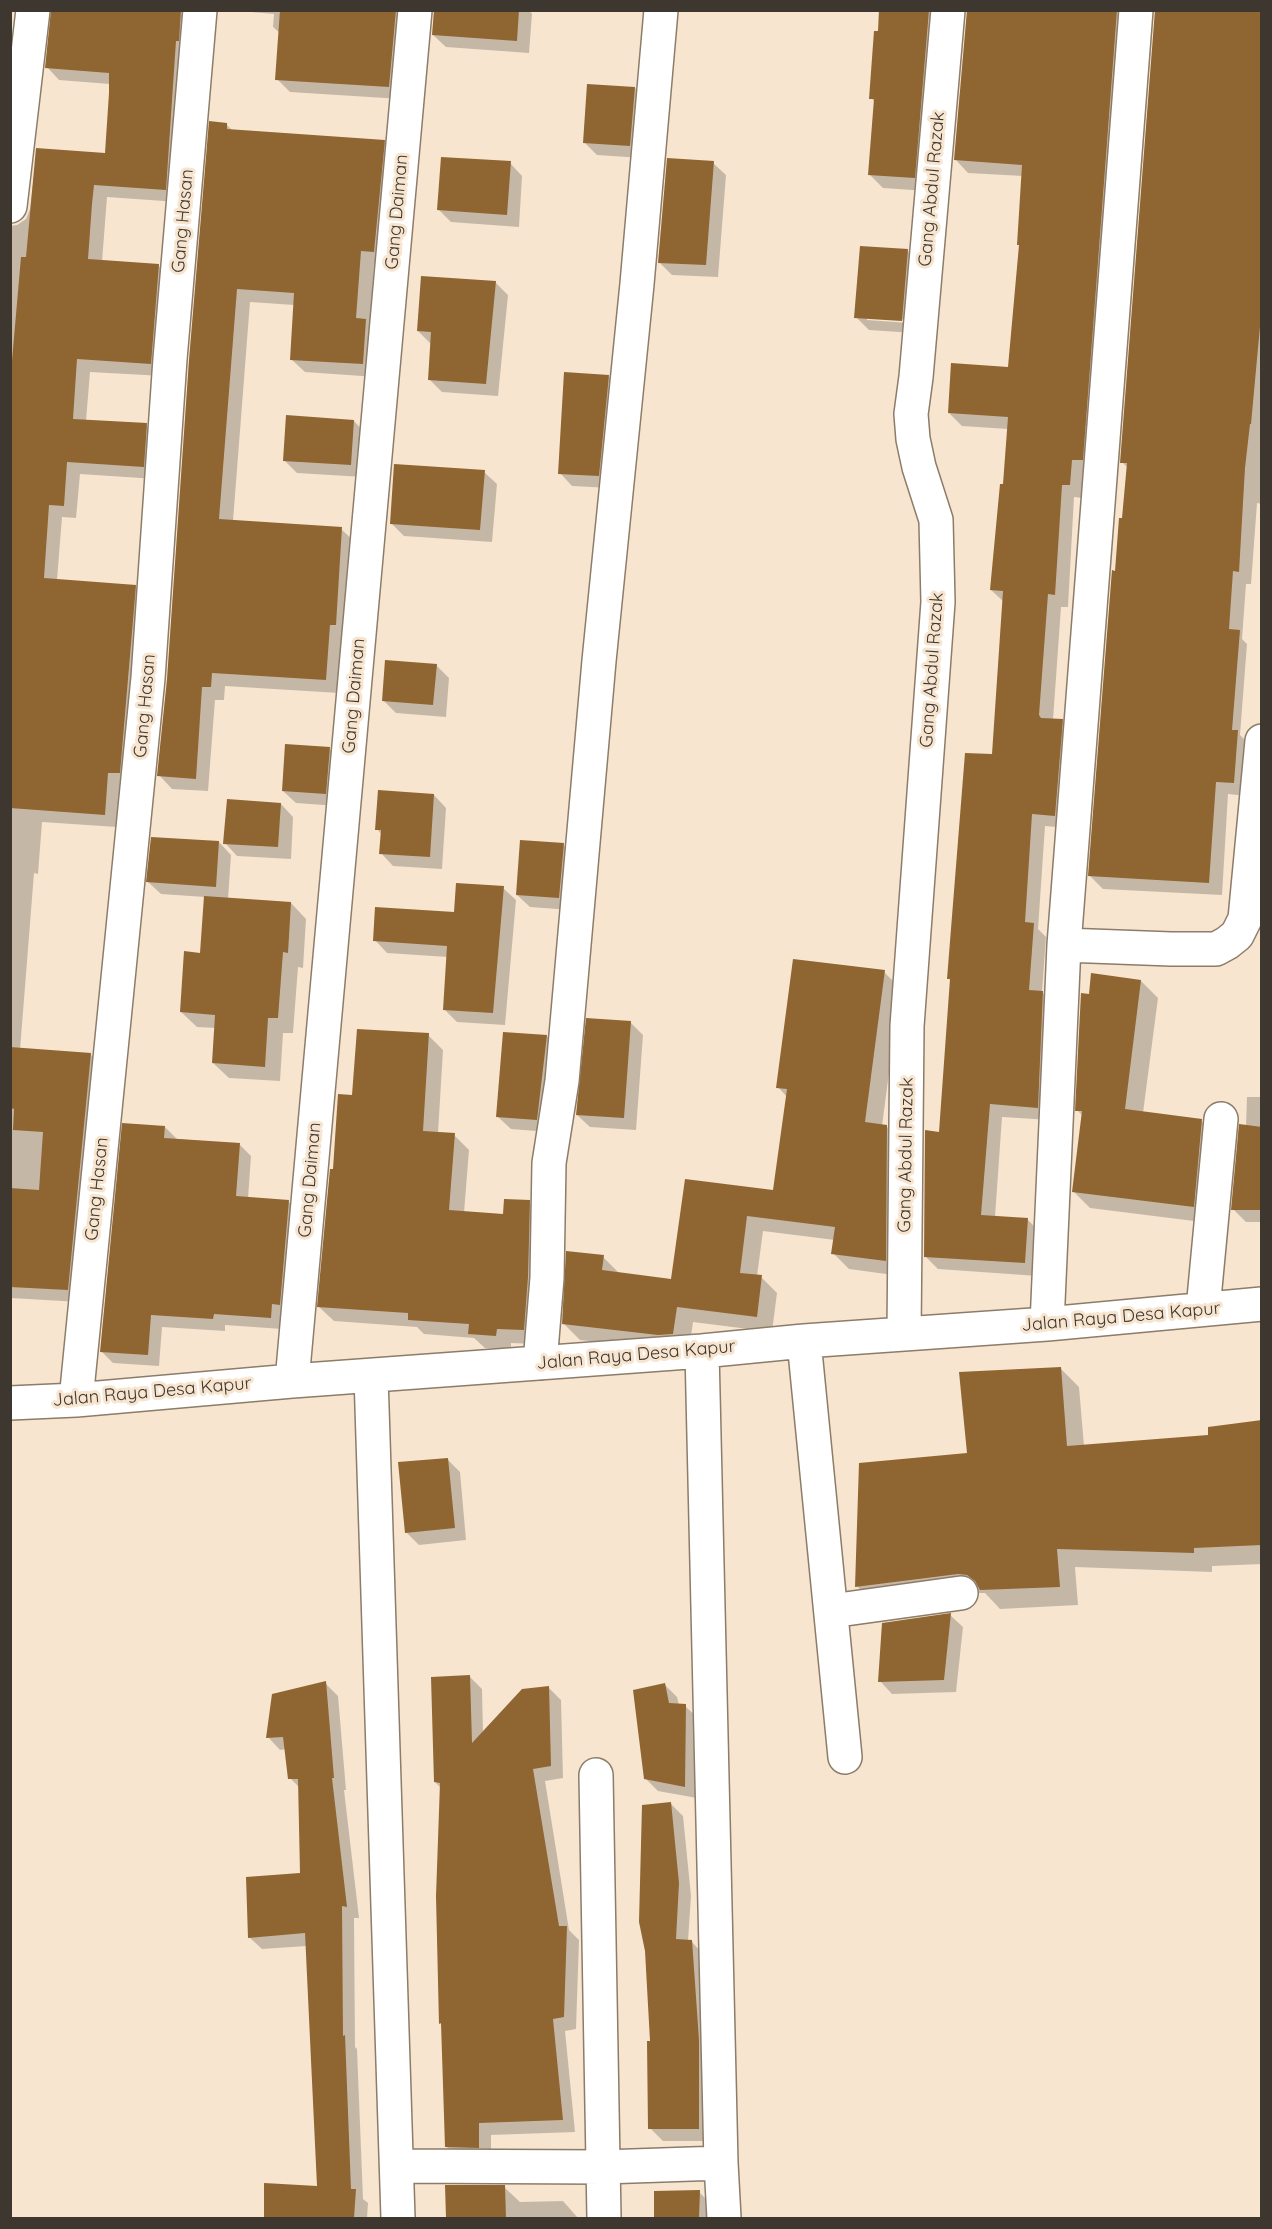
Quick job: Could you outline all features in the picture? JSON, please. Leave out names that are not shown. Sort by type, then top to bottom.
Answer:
[{"type":"street","points":[[10,206],[33,10]]},
{"type":"street","name":"Gang Hasan","points":[[76,1400],[148,678],[171,359],[200,10]]},
{"type":"street","name":"Gang Daiman","points":[[292,1381],[415,10]]},
{"type":"street","points":[[540,1363],[547,1278],[549,1163],[562,1081],[599,661],[637,284],[661,10]]},
{"type":"street","name":"Gang Abdul Razak","points":[[904,1334],[907,1026],[938,602],[936,520],[918,467],[912,439],[911,414],[948,10]]},
{"type":"street","points":[[1047,1324],[1064,945],[1136,10]]},
{"type":"street","points":[[1064,945],[1216,949],[1237,935],[1245,919],[1262,741]]},
{"type":"street","points":[[1203,1309],[1221,1119]]},
{"type":"street","name":"Jalan Raya Desa Kapur","points":[[10,1403],[76,1400],[292,1381],[1047,1324],[1262,1304]]},
{"type":"street","points":[[804,1341],[845,1757]]},
{"type":"street","points":[[702,1351],[724,2218]]},
{"type":"street","points":[[371,1376],[398,2218]]},
{"type":"street","points":[[831,1611],[961,1593]]},
{"type":"street","points":[[596,1775],[604,2218]]},
{"type":"street","points":[[397,2166],[603,2167],[721,2163]]},
{"type":"building","points":[[51,10],[181,10],[179,41],[176,41],[166,190],[94,185],[92,204],[88,259],[159,264],[151,364],[77,359],[73,419],[147,423],[144,467],[67,462],[64,506],[49,505],[44,578],[136,585],[120,773],[108,773],[105,815],[10,808],[11,372],[21,257],[26,257],[36,148],[105,153],[109,93],[109,73],[45,68]]},
{"type":"building","points":[[280,10],[396,10],[389,87],[275,80]]},
{"type":"building","points":[[434,10],[519,10],[517,41],[432,35]]},
{"type":"building","points":[[879,10],[929,10],[915,178],[868,175],[874,99],[869,99],[874,31],[878,31]]},
{"type":"building","points":[[967,10],[1117,10],[1083,460],[1072,460],[1070,485],[1062,485],[1055,595],[1048,594],[1039,715],[1041,718],[1063,719],[1055,816],[1032,814],[1025,922],[1034,923],[1029,990],[1043,991],[1038,1108],[990,1104],[981,1215],[1028,1218],[1025,1263],[924,1257],[925,1130],[939,1132],[950,979],[947,979],[965,753],[992,754],[1003,591],[990,590],[1000,484],[1003,484],[1008,417],[948,413],[951,363],[1008,367],[1019,245],[1017,245],[1022,165],[954,160]]},
{"type":"building","points":[[1155,10],[1262,10],[1262,305],[1245,468],[1239,572],[1233,571],[1229,629],[1240,630],[1232,730],[1238,730],[1234,783],[1216,782],[1209,883],[1088,876],[1112,570],[1115,571],[1119,518],[1122,518],[1127,463],[1120,463]]},
{"type":"building","points":[[587,84],[635,87],[630,146],[583,143]]},
{"type":"building","points":[[209,121],[227,123],[227,129],[385,140],[374,252],[361,251],[356,318],[366,319],[363,364],[290,360],[294,293],[237,289],[219,519],[342,527],[336,625],[330,625],[326,680],[212,673],[211,687],[202,687],[196,779],[157,776],[167,679],[189,360]]},
{"type":"building","points":[[441,157],[511,161],[507,215],[437,210]]},
{"type":"building","points":[[667,158],[714,161],[706,265],[658,263]]},
{"type":"building","points":[[860,246],[908,249],[902,321],[854,318]]},
{"type":"building","points":[[421,276],[496,281],[486,384],[428,380],[431,332],[417,331]]},
{"type":"building","points":[[564,372],[609,375],[599,476],[558,474]]},
{"type":"building","points":[[286,415],[354,420],[351,465],[283,461]]},
{"type":"building","points":[[394,464],[485,470],[480,530],[390,524]]},
{"type":"building","points":[[385,660],[437,664],[433,705],[382,701]]},
{"type":"building","points":[[285,744],[330,747],[326,794],[282,791]]},
{"type":"building","points":[[378,790],[434,794],[430,857],[379,854],[381,830],[375,830]]},
{"type":"building","points":[[227,799],[281,803],[278,847],[223,844]]},
{"type":"building","points":[[151,837],[219,841],[216,887],[146,882]]},
{"type":"building","points":[[520,840],[564,843],[559,898],[516,895]]},
{"type":"building","points":[[456,883],[504,886],[493,1013],[443,1010],[447,946],[373,941],[375,907],[454,912]]},
{"type":"building","points":[[204,896],[291,902],[288,953],[283,952],[278,1018],[268,1018],[265,1067],[212,1063],[215,1015],[180,1012],[184,951],[200,953]]},
{"type":"building","points":[[793,959],[885,970],[865,1122],[887,1125],[886,1261],[831,1254],[835,1227],[747,1216],[740,1273],[762,1275],[757,1317],[677,1307],[673,1334],[658,1335],[562,1324],[566,1251],[604,1255],[602,1270],[671,1279],[685,1179],[773,1190],[787,1089],[776,1088]]},
{"type":"building","points":[[1091,973],[1141,980],[1125,1109],[1202,1119],[1194,1207],[1072,1192],[1082,1111],[1075,1111],[1081,993],[1089,994]]},
{"type":"building","points":[[586,1018],[631,1021],[624,1118],[576,1115]]},
{"type":"building","points":[[357,1029],[429,1033],[423,1131],[455,1133],[449,1210],[503,1214],[504,1199],[530,1200],[524,1330],[497,1329],[496,1336],[468,1334],[469,1324],[408,1320],[408,1313],[317,1307],[330,1169],[333,1169],[338,1094],[352,1095]]},
{"type":"building","points":[[503,1032],[547,1035],[537,1120],[496,1117]]},
{"type":"building","points":[[10,1047],[91,1053],[68,1290],[10,1287],[10,1188],[39,1190],[43,1132],[13,1130],[14,1109],[10,1108]]},
{"type":"building","points":[[122,1123],[165,1126],[164,1138],[240,1143],[236,1196],[289,1200],[280,1305],[272,1304],[271,1318],[214,1314],[213,1319],[151,1315],[148,1355],[100,1352]]},
{"type":"building","points":[[1239,1124],[1262,1127],[1262,1210],[1231,1210]]},
{"type":"building","points":[[1061,1367],[1067,1446],[1208,1435],[1208,1427],[1262,1420],[1262,1545],[1194,1548],[1194,1553],[1057,1549],[1060,1587],[980,1590],[975,1581],[967,1575],[958,1574],[855,1587],[859,1463],[967,1453],[959,1372]]},
{"type":"building","points":[[448,1458],[455,1528],[405,1533],[398,1462]]},
{"type":"building","points":[[951,1613],[944,1680],[878,1682],[882,1623]]},
{"type":"building","points":[[470,1675],[472,1743],[522,1689],[549,1686],[551,1766],[533,1769],[559,1926],[567,1926],[564,2017],[553,2019],[563,2120],[479,2123],[479,2148],[445,2147],[436,1896],[440,1783],[434,1782],[431,1677]]},
{"type":"building","points":[[326,1681],[334,1778],[332,1778],[347,1907],[342,1906],[343,2036],[345,2035],[351,2189],[356,2189],[354,2218],[264,2218],[264,2183],[317,2186],[305,1933],[248,1938],[246,1877],[300,1873],[298,1779],[288,1779],[283,1737],[266,1738],[272,1694]]},
{"type":"building","points":[[665,1683],[669,1703],[686,1704],[685,1787],[644,1779],[633,1690]]},
{"type":"building","points":[[671,1802],[679,1883],[676,1939],[692,1940],[699,2040],[699,2129],[648,2129],[647,2041],[650,2041],[645,1951],[639,1922],[642,1805]]},
{"type":"building","points":[[445,2185],[505,2185],[506,2218],[446,2218]]},
{"type":"building","points":[[700,2190],[699,2218],[654,2218],[654,2191]]}]
